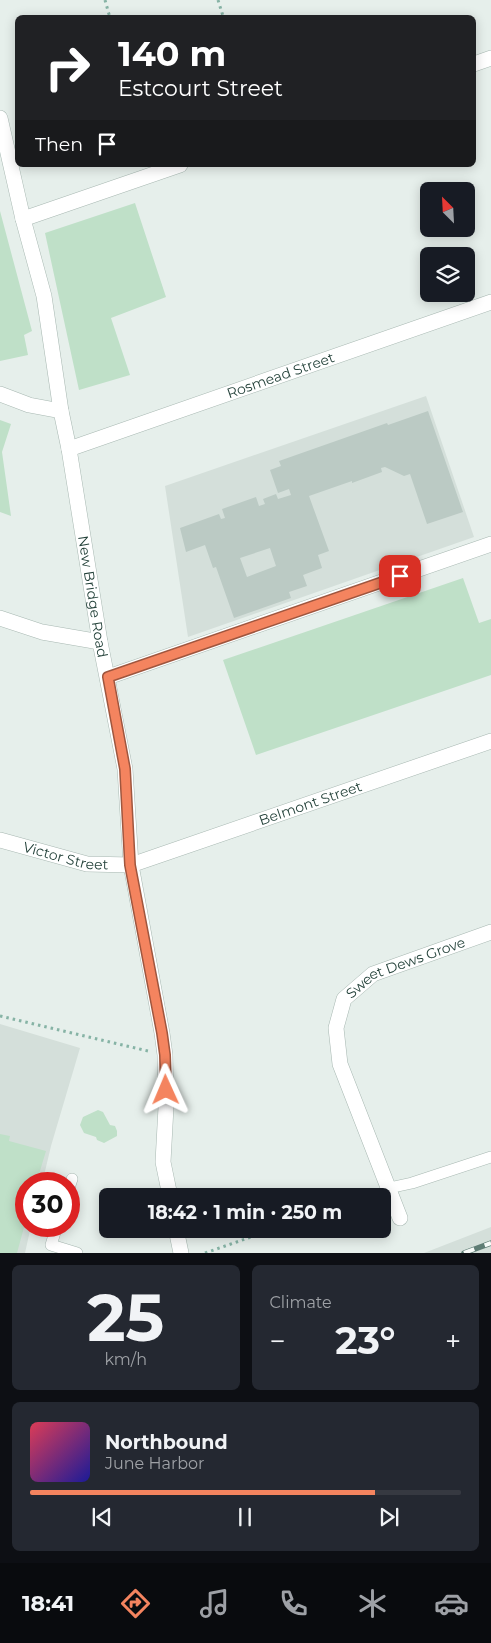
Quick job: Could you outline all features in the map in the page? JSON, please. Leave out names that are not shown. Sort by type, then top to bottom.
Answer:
[{"type":"street","points":[[476,63],[491,58]]},
{"type":"street","name":"New Bridge Road","points":[[0,121],[23,219],[44,296],[61,411],[69,449],[100,642],[125,769],[130,865],[165,1055],[166,1107],[163,1162],[168,1188]]},
{"type":"street","points":[[23,219],[174,167]]},
{"type":"street","name":"Rosmead Street","points":[[69,449],[491,302]]},
{"type":"street","points":[[0,394],[29,406],[61,411]]},
{"type":"street","points":[[108,677],[491,544]]},
{"type":"street","points":[[0,618],[42,632],[100,642]]},
{"type":"street","name":"Belmont Street","points":[[130,865],[491,742]]},
{"type":"street","name":"Victor Street","points":[[0,840],[87,864],[130,865]]},
{"type":"street","name":"Sweet Dews Grove","points":[[389,1188],[340,1064],[336,1028],[344,999],[373,974],[491,932]]},
{"type":"street","name":"Sweet Dews Grove","points":[[391,1193],[400,1218]]},
{"type":"street","points":[[178,1238],[181,1253]]},
{"type":"lane","points":[[389,1188],[412,1183],[491,1157]]},
{"type":"lane","points":[[54,1237],[51,1245],[77,1253]]},
{"type":"path","points":[[105,0],[109,15]]},
{"type":"path","points":[[218,0],[223,15]]},
{"type":"path","points":[[0,1016],[165,1055]]},
{"type":"path","points":[[205,1253],[248,1238]]},
{"type":"shaded area","points":[[426,396],[474,537],[188,637],[165,486]]},
{"type":"shaded area","points":[[0,1024],[80,1048],[45,1172],[15,1172],[15,1237],[29,1237],[25,1253],[0,1253]]},
{"type":"shaded area","points":[[491,1227],[491,1253],[424,1253]]},
{"type":"green space","points":[[135,203],[166,297],[111,318],[130,375],[79,390],[45,233]]},
{"type":"green space","points":[[0,211],[32,331],[24,335],[28,355],[0,361]]},
{"type":"green space","points":[[0,420],[11,424],[2,452],[11,516],[0,512]]},
{"type":"green space","points":[[463,578],[479,623],[491,619],[491,675],[256,755],[223,660]]},
{"type":"green space","points":[[98,1110],[103,1112],[110,1125],[115,1126],[117,1131],[117,1136],[104,1143],[97,1140],[96,1137],[84,1133],[80,1125],[83,1117]]},
{"type":"green space","points":[[0,1134],[10,1136],[9,1141],[46,1151],[40,1172],[15,1172],[15,1237],[21,1237],[17,1253],[0,1253]]},
{"type":"building","points":[[428,411],[463,512],[427,524],[410,474],[404,476],[385,467],[381,468],[382,472],[309,496],[329,551],[318,555],[322,568],[303,575],[307,586],[289,592],[291,598],[234,618],[216,567],[213,568],[205,545],[186,552],[180,528],[219,514],[221,519],[225,518],[222,509],[256,497],[259,506],[265,504],[263,499],[276,494],[278,499],[291,495],[289,489],[278,493],[270,470],[281,466],[279,461],[387,423],[388,425]],"holes":[[[270,548],[276,566],[247,577],[240,558]]]},
{"type":"railway","points":[[464,1253],[491,1243]]},
{"type":"route","points":[[166,1090],[162,1033],[130,865],[125,769],[108,677],[400,576]]}]
